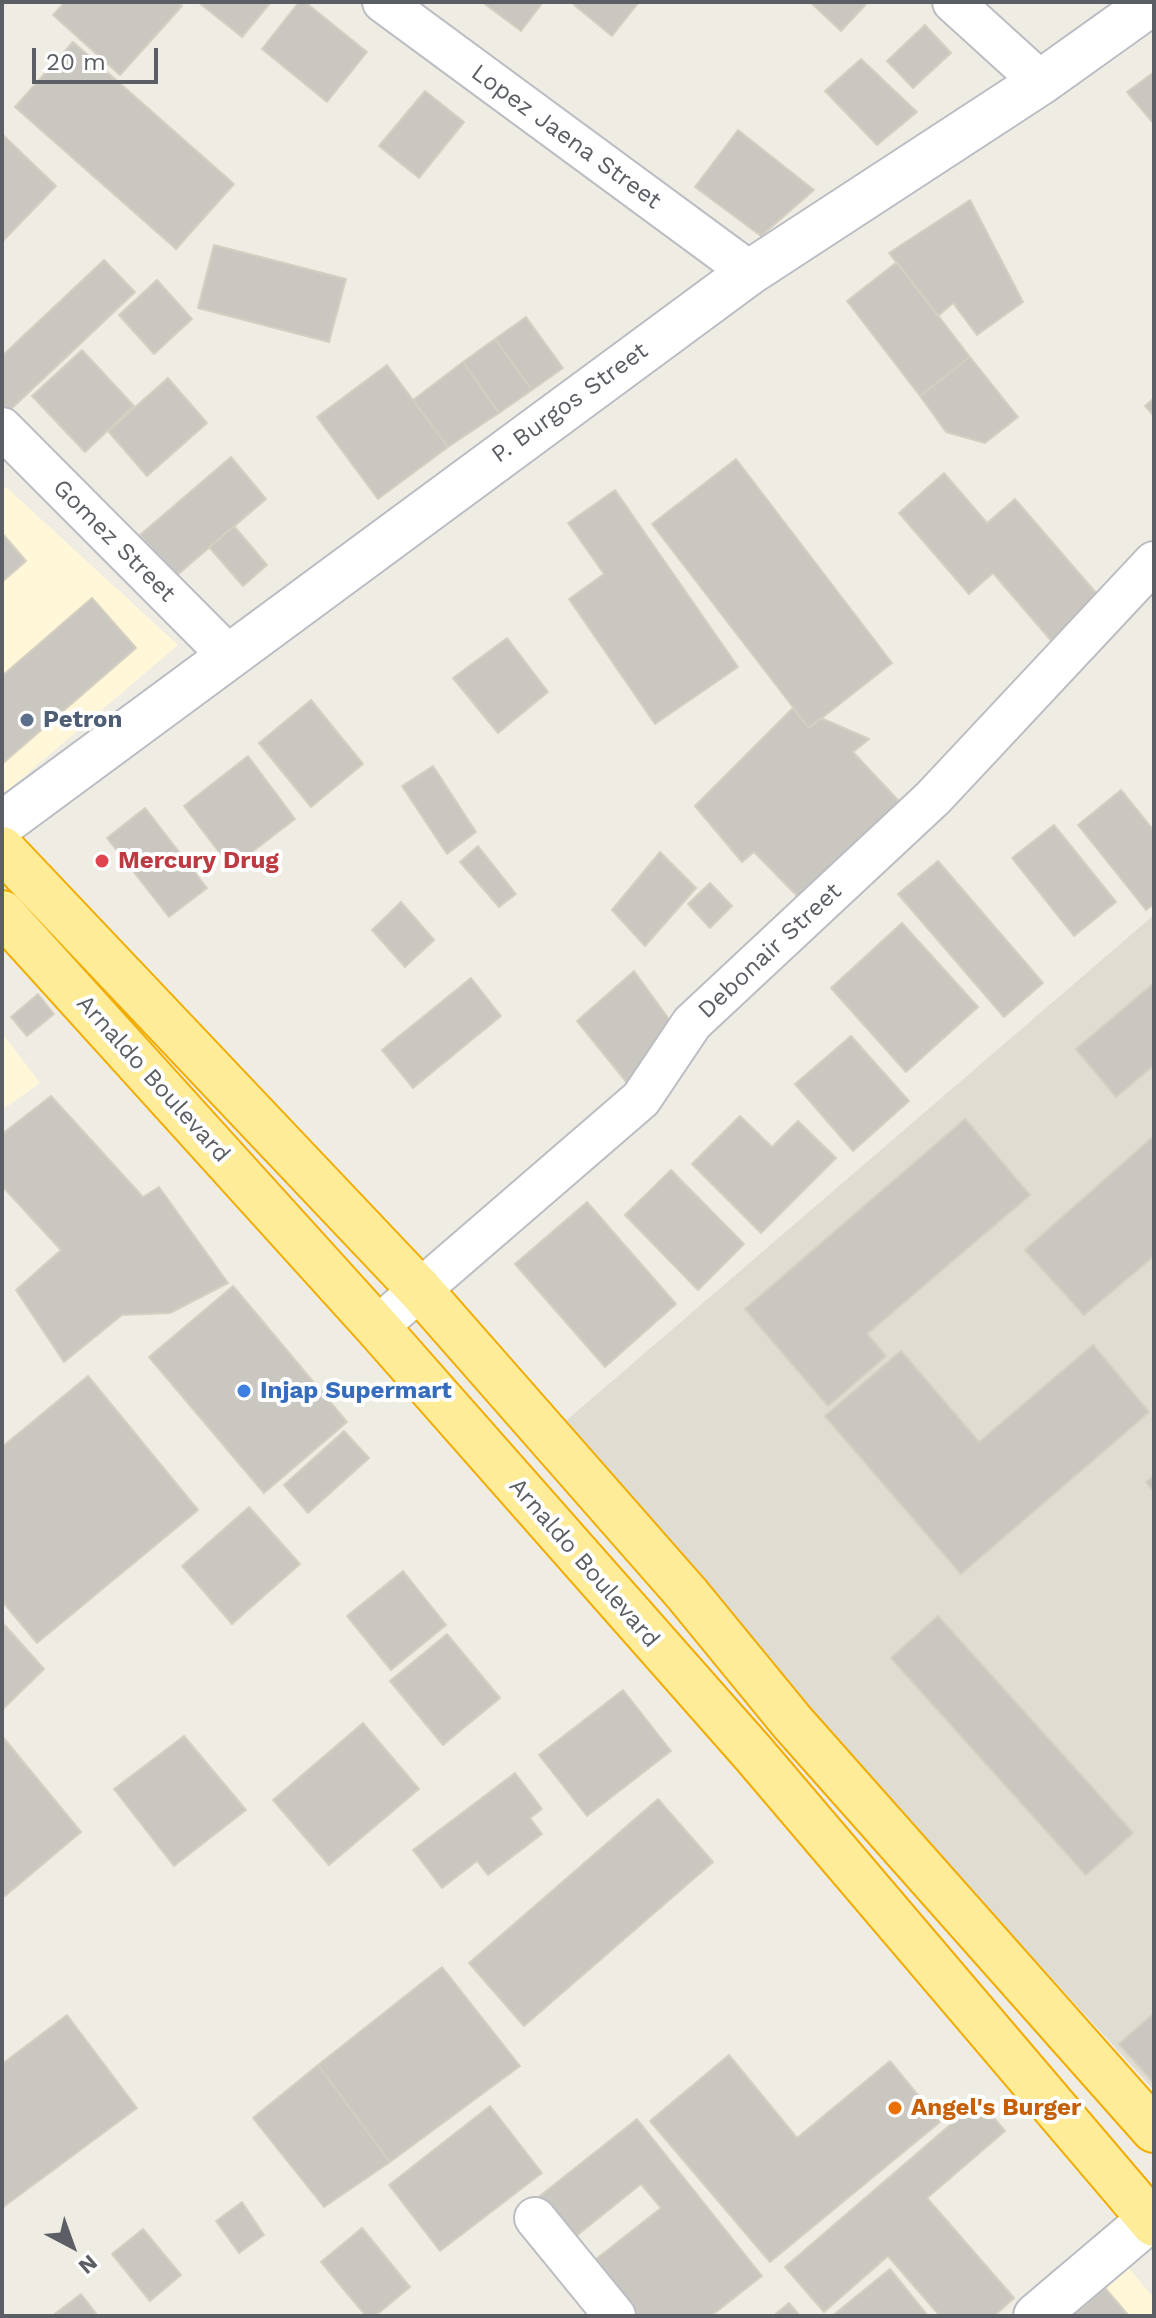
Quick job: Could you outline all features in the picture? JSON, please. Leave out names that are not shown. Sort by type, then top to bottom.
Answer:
[{"type":"highway","name":"Arnaldo Boulevard","points":[[2,849],[420,1290],[687,1594],[792,1722],[1154,2130]]},
{"type":"highway","name":"Arnaldo Boulevard","points":[[2,913],[377,1327],[753,1753],[1153,2220]]},
{"type":"main road","name":"P. Burgos Street","points":[[2,824],[227,654],[750,272],[1041,82],[1153,2]]},
{"type":"main road","points":[[1036,2316],[1153,2220]]},
{"type":"street","name":"Lopez Jaena Street","points":[[383,2],[750,272]]},
{"type":"street","points":[[953,2],[1041,82]]},
{"type":"street","name":"Gomez Street","points":[[2,428],[227,654]]},
{"type":"street","name":"Debonair Street","points":[[377,1327],[641,1099],[692,1023],[933,798],[1154,562]]},
{"type":"street","points":[[535,2218],[615,2316]]},
{"type":"shaded area","points":[[6,487],[178,645],[2,795],[2,490]]},
{"type":"shaded area","points":[[1154,915],[1154,2090],[553,1432]]},
{"type":"shaded area","points":[[2,1033],[40,1083],[2,1110]]},
{"type":"shaded area","points":[[1126,2265],[1154,2298],[1154,2316],[1068,2316]]},
{"type":"building","points":[[65,2],[178,2],[182,6],[120,75],[53,15]]},
{"type":"building","points":[[198,2],[271,2],[242,37]]},
{"type":"building","points":[[299,2],[305,2],[367,52],[327,102],[262,49]]},
{"type":"building","points":[[482,2],[543,2],[521,31]]},
{"type":"building","points":[[577,2],[639,2],[612,36],[574,5]]},
{"type":"building","points":[[810,2],[868,2],[841,31]]},
{"type":"building","points":[[925,25],[951,53],[913,88],[887,61]]},
{"type":"building","points":[[73,42],[234,184],[176,249],[15,107]]},
{"type":"building","points":[[861,59],[917,112],[877,145],[825,91]]},
{"type":"building","points":[[1154,72],[1154,124],[1127,92]]},
{"type":"building","points":[[425,91],[464,122],[419,178],[379,146]]},
{"type":"building","points":[[738,130],[814,190],[761,236],[695,187]]},
{"type":"building","points":[[2,134],[56,186],[2,242]]},
{"type":"building","points":[[970,200],[1023,302],[977,335],[953,303],[938,316],[889,253]]},
{"type":"building","points":[[214,245],[346,279],[329,342],[198,308]]},
{"type":"building","points":[[104,260],[135,292],[9,411],[2,403],[2,356]]},
{"type":"building","points":[[897,262],[970,357],[920,396],[847,301]]},
{"type":"building","points":[[157,280],[192,319],[154,354],[119,315]]},
{"type":"building","points":[[526,317],[563,368],[532,390],[495,339]]},
{"type":"building","points":[[495,339],[532,390],[499,413],[463,362]]},
{"type":"building","points":[[82,350],[134,406],[85,452],[32,396]]},
{"type":"building","points":[[970,357],[1018,417],[985,443],[946,432],[920,396]]},
{"type":"building","points":[[463,362],[499,413],[448,447],[413,400]]},
{"type":"building","points":[[387,365],[448,447],[378,499],[317,417]]},
{"type":"building","points":[[168,378],[207,423],[147,476],[108,431]]},
{"type":"building","points":[[1154,398],[1154,416],[1145,406]]},
{"type":"building","points":[[231,457],[266,499],[176,576],[140,535]]},
{"type":"building","points":[[736,459],[892,663],[809,728],[652,524]]},
{"type":"building","points":[[944,473],[987,523],[1015,499],[1103,601],[1054,644],[993,573],[969,594],[899,513]]},
{"type":"building","points":[[615,490],[738,667],[655,724],[569,599],[604,574],[568,523]]},
{"type":"building","points":[[234,526],[267,565],[243,586],[209,547]]},
{"type":"building","points":[[2,533],[26,561],[2,582]]},
{"type":"building","name":"Petron","points":[[92,598],[136,648],[2,764],[2,676]]},
{"type":"building","points":[[507,638],[548,692],[498,733],[453,678]]},
{"type":"building","points":[[311,700],[363,764],[311,807],[259,743]]},
{"type":"building","points":[[793,708],[809,728],[821,718],[869,739],[853,752],[910,813],[809,908],[754,852],[742,862],[695,806]]},
{"type":"building","points":[[248,756],[295,819],[231,868],[184,806]]},
{"type":"building","points":[[433,766],[476,832],[447,854],[402,786]]},
{"type":"building","points":[[1121,790],[1154,831],[1154,904],[1146,910],[1078,825]]},
{"type":"building","points":[[145,808],[207,888],[169,917],[107,838]]},
{"type":"building","points":[[1054,825],[1116,902],[1074,936],[1012,858]]},
{"type":"building","points":[[478,846],[516,894],[499,907],[460,862]]},
{"type":"building","points":[[660,852],[696,888],[645,946],[612,910]]},
{"type":"building","points":[[938,861],[1043,983],[1004,1017],[898,894]]},
{"type":"building","points":[[710,883],[732,906],[710,928],[688,904]]},
{"type":"building","points":[[401,902],[434,940],[405,967],[372,930]]},
{"type":"building","points":[[902,923],[978,1007],[906,1072],[831,988]]},
{"type":"building","points":[[634,971],[671,1022],[636,1094],[577,1021]]},
{"type":"building","points":[[471,978],[501,1016],[413,1088],[382,1050]]},
{"type":"building","points":[[1154,983],[1154,1065],[1116,1097],[1076,1049]]},
{"type":"building","points":[[38,994],[54,1014],[27,1036],[11,1017]]},
{"type":"building","points":[[851,1036],[909,1101],[853,1151],[795,1084]]},
{"type":"building","points":[[51,1096],[143,1197],[159,1187],[228,1283],[170,1313],[122,1315],[64,1362],[16,1290],[61,1250],[2,1186],[2,1134]]},
{"type":"building","points":[[740,1116],[772,1147],[798,1121],[836,1158],[761,1233],[692,1164]]},
{"type":"building","points":[[965,1119],[1030,1195],[867,1334],[886,1356],[828,1406],[745,1309]]},
{"type":"building","points":[[1154,1136],[1154,1256],[1084,1315],[1025,1250]]},
{"type":"building","points":[[671,1170],[744,1244],[698,1290],[625,1215]]},
{"type":"building","points":[[587,1202],[676,1304],[605,1367],[515,1264]]},
{"type":"building","points":[[233,1286],[347,1422],[264,1493],[149,1357]]},
{"type":"building","points":[[1093,1345],[1149,1412],[961,1574],[825,1416],[901,1351],[979,1442]]},
{"type":"building","points":[[88,1376],[198,1510],[37,1643],[2,1601],[2,1447]]},
{"type":"building","points":[[344,1431],[369,1458],[308,1513],[284,1485]]},
{"type":"building","points":[[1154,1476],[1154,1492],[1146,1482]]},
{"type":"building","points":[[249,1507],[300,1564],[232,1624],[182,1566]]},
{"type":"building","points":[[403,1571],[446,1625],[391,1670],[347,1616]]},
{"type":"building","points":[[938,1616],[1133,1833],[1086,1875],[891,1658]]},
{"type":"building","points":[[2,1622],[44,1669],[2,1710]]},
{"type":"building","points":[[447,1634],[500,1698],[443,1745],[390,1681]]},
{"type":"building","points":[[623,1690],[671,1751],[587,1816],[539,1755]]},
{"type":"building","points":[[363,1723],[419,1789],[329,1865],[273,1800]]},
{"type":"building","points":[[2,1736],[81,1832],[5,1896],[2,1892]]},
{"type":"building","points":[[184,1736],[246,1810],[174,1866],[114,1789]]},
{"type":"building","points":[[515,1773],[542,1809],[530,1818],[542,1834],[488,1875],[477,1861],[442,1888],[413,1850]]},
{"type":"building","points":[[658,1799],[713,1862],[524,2026],[469,1963]]},
{"type":"building","points":[[442,1967],[520,2066],[390,2162],[318,2065]]},
{"type":"building","points":[[1154,2013],[1154,2083],[1119,2044]]},
{"type":"building","points":[[67,2015],[137,2108],[2,2208],[2,2064]]},
{"type":"building","points":[[729,2055],[797,2138],[890,2061],[940,2122],[770,2262],[650,2121]]},
{"type":"building","points":[[318,2065],[390,2162],[324,2207],[253,2118]]},
{"type":"building","points":[[979,2100],[1005,2131],[927,2198],[1014,2298],[994,2316],[940,2316],[888,2256],[824,2312],[785,2267]]},
{"type":"building","points":[[490,2106],[542,2173],[440,2251],[389,2185]]},
{"type":"building","points":[[637,2119],[762,2276],[711,2316],[633,2316],[591,2263],[661,2208],[641,2184],[570,2241],[536,2199]]},
{"type":"building","points":[[242,2202],[264,2235],[239,2253],[216,2221]]},
{"type":"building","points":[[362,2228],[410,2287],[375,2316],[366,2316],[321,2262]]},
{"type":"building","points":[[143,2229],[181,2275],[150,2301],[112,2254]]},
{"type":"building","points":[[890,2269],[928,2316],[832,2316]]},
{"type":"building","points":[[1105,2288],[1129,2316],[1073,2316]]},
{"type":"building","points":[[81,2294],[98,2316],[52,2316]]},
{"type":"building","points":[[789,2303],[800,2316],[773,2316]]},
{"type":"place","name":"Petron","points":[[27,720]]},
{"type":"place","name":"Mercury Drug","points":[[102,861]]},
{"type":"place","name":"Injap Supermart","points":[[244,1391]]},
{"type":"place","name":"Angel's Burger","points":[[895,2108]]}]
